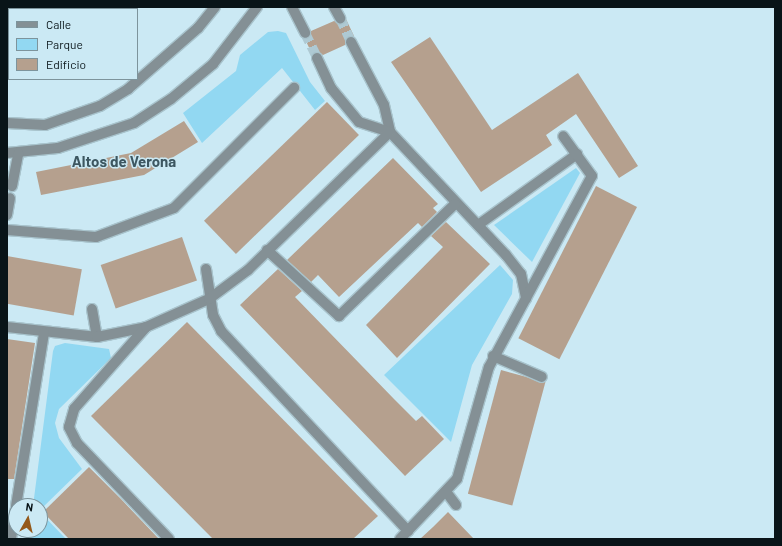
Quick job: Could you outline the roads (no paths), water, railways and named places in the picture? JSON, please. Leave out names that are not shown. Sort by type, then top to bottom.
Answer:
[{"type":"street","points":[[138,79],[198,28],[214,7]]},
{"type":"street","points":[[7,153],[18,154],[99,137],[152,112],[213,64],[257,7]]},
{"type":"street","points":[[292,7],[306,33]]},
{"type":"street","points":[[334,7],[340,18]]},
{"type":"street","points":[[352,42],[384,105],[390,132],[455,204],[478,225],[517,269],[526,298]]},
{"type":"street","points":[[317,58],[331,88],[359,122],[390,132]]},
{"type":"street","points":[[7,124],[45,125],[100,106],[128,88],[137,80]]},
{"type":"street","points":[[7,230],[96,237],[174,208],[294,88]]},
{"type":"street","points":[[7,327],[44,333],[97,337],[146,327],[209,299],[248,270],[390,132]]},
{"type":"street","points":[[400,539],[447,493],[460,473],[493,356],[592,176],[563,136]]},
{"type":"street","points":[[12,186],[18,154]]},
{"type":"street","points":[[478,225],[577,154]]},
{"type":"street","points":[[7,215],[10,198]]},
{"type":"street","points":[[267,250],[339,316],[455,204]]},
{"type":"street","points":[[206,269],[209,299],[221,331],[408,531]]},
{"type":"street","points":[[92,309],[97,337]]},
{"type":"street","points":[[146,327],[74,409],[69,427],[81,448],[169,539]]},
{"type":"street","points":[[17,498],[44,333]]},
{"type":"street","points":[[493,356],[542,377]]},
{"type":"street","points":[[447,493],[456,505]]},
{"type":"tunnel","points":[[340,18],[351,42]]},
{"type":"tunnel","points":[[305,33],[317,58]]},
{"type":"district","name":"Altos de Verona","points":[[124,162]]}]
